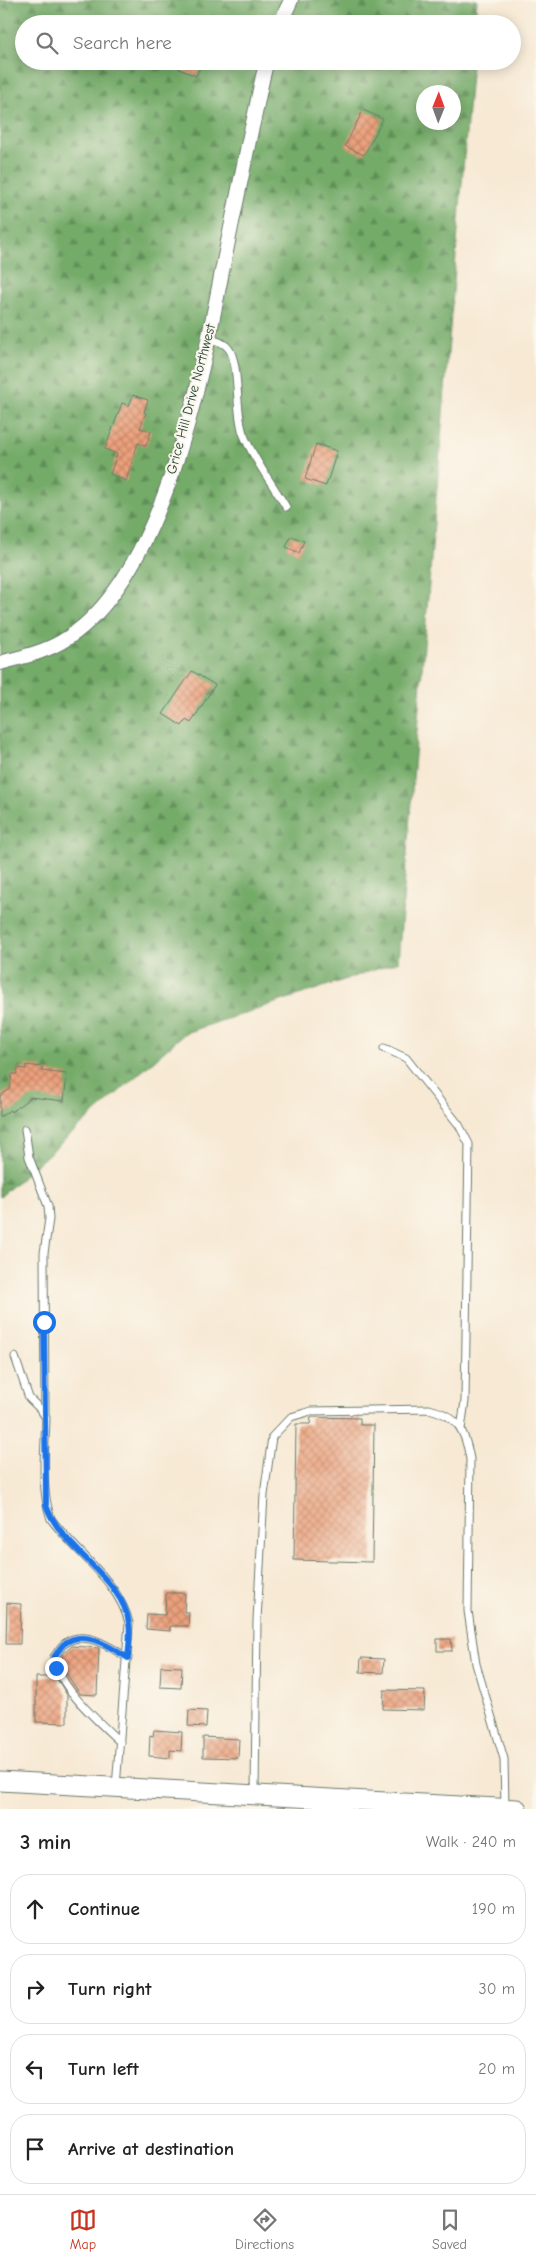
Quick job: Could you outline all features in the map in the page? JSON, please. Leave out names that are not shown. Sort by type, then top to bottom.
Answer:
[{"type":"street","points":[[284,15],[291,0]]},
{"type":"street","name":"Grice Hill Drive Northwest","points":[[0,663],[28,656],[62,642],[91,618],[115,591],[134,561],[168,485],[191,411],[266,70]]},
{"type":"street","points":[[0,1781],[501,1808]]},
{"type":"lane","points":[[208,339],[218,341],[229,348],[234,360],[238,411],[244,433],[286,507]]},
{"type":"lane","points":[[384,1048],[406,1058],[460,1125],[469,1144],[465,1401],[460,1429]]},
{"type":"lane","points":[[25,1128],[30,1157],[48,1206],[49,1219],[44,1253],[46,1418],[44,1491],[51,1519],[116,1594],[126,1611],[130,1628],[116,1787]]},
{"type":"lane","points":[[15,1357],[29,1398],[46,1418]]},
{"type":"lane","points":[[255,1795],[257,1620],[264,1495],[272,1437],[291,1417],[311,1411],[429,1409],[446,1413],[460,1429],[468,1445],[470,1459],[468,1611],[476,1664],[504,1758],[501,1808]]},
{"type":"lane","points":[[120,1742],[74,1695],[56,1668],[54,1657],[64,1644],[80,1639],[100,1641],[128,1658]]},
{"type":"green space","points":[[0,0],[477,0],[476,15],[15,15],[15,70],[471,70],[398,962],[185,1033],[0,1197]]},
{"type":"building","points":[[181,70],[199,70],[196,76]]},
{"type":"building","points":[[363,110],[383,119],[364,155],[345,146]]},
{"type":"building","points":[[133,395],[148,400],[144,412],[146,413],[140,428],[151,431],[146,446],[138,443],[126,481],[110,474],[117,454],[105,449],[122,403],[129,406]]},
{"type":"building","points":[[316,444],[337,451],[326,486],[305,479]]},
{"type":"building","points":[[291,536],[304,541],[299,553],[286,547]]},
{"type":"building","points":[[192,671],[215,685],[191,723],[186,720],[182,726],[163,714]]},
{"type":"building","points":[[26,1065],[42,1067],[42,1071],[67,1074],[64,1101],[31,1097],[11,1112],[10,1110],[0,1117],[0,1096],[10,1089],[12,1074],[17,1074],[18,1068],[26,1069]]},
{"type":"building","points":[[311,1417],[360,1418],[360,1425],[374,1425],[372,1562],[294,1560],[296,1424],[310,1424]]},
{"type":"building","points":[[166,1593],[185,1593],[184,1612],[189,1612],[188,1626],[170,1626],[170,1631],[146,1629],[147,1614],[165,1615]]},
{"type":"building","points":[[7,1603],[21,1604],[20,1644],[6,1644]]},
{"type":"building","points":[[437,1639],[451,1639],[452,1651],[437,1651]]},
{"type":"building","points":[[72,1646],[99,1648],[97,1695],[80,1694],[62,1667],[62,1655]]},
{"type":"building","points":[[361,1658],[384,1659],[383,1673],[360,1672]]},
{"type":"building","points":[[161,1666],[182,1667],[181,1688],[160,1687]]},
{"type":"building","points":[[36,1677],[56,1677],[67,1695],[67,1723],[36,1722]]},
{"type":"building","points":[[384,1690],[425,1691],[424,1710],[383,1709]]},
{"type":"building","points":[[189,1710],[207,1711],[206,1727],[188,1726]]},
{"type":"building","points":[[154,1730],[182,1732],[181,1751],[170,1750],[170,1758],[149,1756],[150,1735],[153,1736]]},
{"type":"building","points":[[203,1737],[239,1739],[238,1758],[203,1757]]},
{"type":"route","points":[[44,1322],[46,1418],[44,1491],[46,1505],[51,1519],[60,1531],[95,1568],[116,1594],[126,1611],[130,1623],[128,1658],[100,1641],[80,1639],[64,1644],[54,1657],[56,1668]]}]
